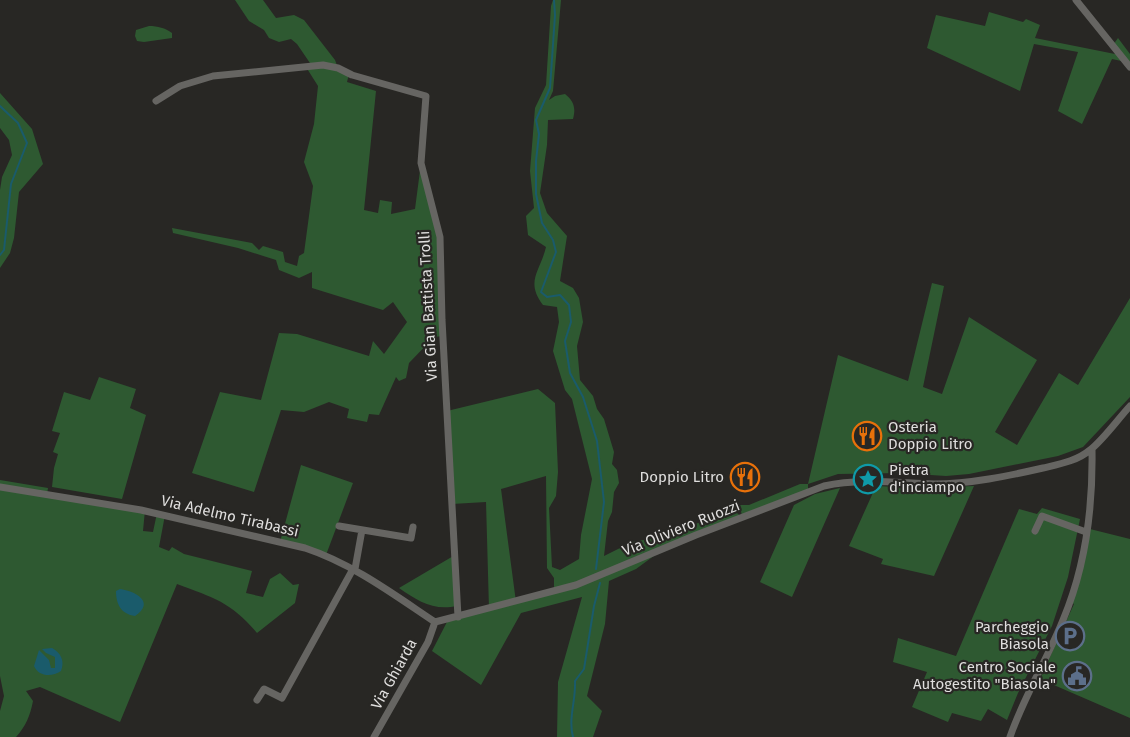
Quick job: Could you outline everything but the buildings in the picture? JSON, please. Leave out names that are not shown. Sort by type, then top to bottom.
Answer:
[{"type":"street","points":[[1076,0],[1130,67]]},
{"type":"street","name":"Via Gian Battista Trolli","points":[[156,100],[180,86],[213,76],[323,65],[426,96],[421,163],[440,237],[442,320],[458,617]]},
{"type":"street","name":"Via Oliviero Ruozzi","points":[[435,622],[576,585],[696,535],[824,486],[860,481],[936,484],[981,480],[1071,461],[1092,449],[1130,406]]},
{"type":"street","points":[[1010,737],[1071,600],[1086,532],[1092,449]]},
{"type":"street","name":"Via Adelmo Tirabassi","points":[[0,487],[111,504],[305,548],[326,555],[354,569],[435,622]]},
{"type":"street","points":[[1035,531],[1042,516],[1086,532]]},
{"type":"street","points":[[339,526],[411,538],[413,527]]},
{"type":"street","points":[[257,700],[264,688],[282,698],[354,569],[362,530]]},
{"type":"street","name":"Via Ghiarda","points":[[374,737],[428,642],[435,622]]},
{"type":"green space","points":[[235,0],[263,0],[276,18],[294,15],[304,20],[335,60],[338,68],[349,74],[347,82],[376,91],[364,210],[378,213],[380,200],[392,202],[391,214],[415,209],[421,163],[440,237],[443,336],[434,337],[409,363],[406,378],[399,381],[396,377],[379,415],[369,414],[367,422],[347,418],[349,409],[329,402],[304,412],[281,410],[254,492],[192,473],[220,392],[261,400],[279,333],[297,334],[369,356],[373,341],[384,354],[407,322],[393,302],[383,310],[312,288],[312,272],[299,278],[279,270],[276,260],[238,248],[173,233],[172,228],[252,243],[259,250],[263,246],[283,252],[285,262],[297,266],[299,256],[304,253],[313,186],[304,162],[314,124],[318,86],[306,67],[312,66],[297,44],[291,39],[279,42],[269,38],[264,30],[249,21]]},
{"type":"green space","points":[[553,0],[561,0],[553,91],[549,100],[565,94],[574,105],[574,111],[573,119],[548,120],[540,193],[547,213],[567,236],[560,281],[573,288],[579,298],[583,322],[577,346],[580,380],[593,396],[597,409],[604,419],[614,452],[612,464],[617,470],[619,483],[614,492],[612,512],[608,521],[604,556],[632,542],[660,537],[733,510],[742,517],[740,505],[749,505],[800,484],[808,484],[808,492],[662,550],[636,569],[609,581],[605,624],[587,696],[602,711],[593,737],[557,737],[558,682],[582,597],[521,613],[481,685],[432,651],[448,620],[489,609],[486,502],[452,504],[447,411],[538,389],[555,403],[558,472],[556,496],[549,508],[552,567],[560,570],[579,559],[581,535],[592,479],[572,399],[565,390],[553,351],[559,322],[557,307],[543,305],[535,289],[534,283],[546,247],[528,235],[526,216],[534,208],[530,171],[535,108],[546,85]],"holes":[[[546,476],[547,568],[554,578],[554,591],[516,602],[501,489]]]},
{"type":"green space","points":[[989,12],[1023,22],[1026,19],[1040,25],[1035,38],[1120,55],[1113,45],[1118,38],[1130,54],[1130,66],[1126,62],[1112,59],[1082,124],[1058,111],[1078,52],[1034,44],[1020,91],[927,48],[936,15],[985,26]]},
{"type":"green space","points":[[149,26],[167,30],[172,33],[172,38],[137,41],[136,30]]},
{"type":"green space","points":[[0,93],[32,129],[43,164],[19,192],[14,238],[10,253],[0,268],[0,190],[2,177],[12,155],[9,140],[0,128]]},
{"type":"green space","points":[[932,283],[944,286],[923,387],[942,394],[969,317],[1037,360],[995,432],[1017,445],[1059,373],[1078,385],[1130,298],[1130,397],[1083,447],[1058,456],[969,474],[946,476],[900,473],[838,474],[808,484],[838,355],[908,381]]},
{"type":"green space","points":[[99,377],[136,389],[130,408],[146,415],[122,499],[52,487],[58,454],[53,452],[60,433],[52,431],[64,392],[90,400]]},
{"type":"green space","points":[[301,465],[353,483],[326,555],[280,542]]},
{"type":"green space","points":[[0,480],[48,488],[47,494],[145,510],[143,531],[153,532],[157,513],[165,515],[159,547],[169,551],[172,547],[184,554],[252,571],[246,593],[263,597],[270,579],[280,573],[293,585],[299,584],[295,603],[257,633],[239,614],[221,602],[177,584],[120,722],[40,687],[26,691],[33,701],[27,720],[16,737],[0,737],[0,711],[4,696],[0,676]]},
{"type":"green space","points":[[876,486],[922,488],[974,486],[934,576],[881,564],[883,559],[849,546]]},
{"type":"green space","points":[[840,488],[792,597],[760,582],[794,505],[815,494]]},
{"type":"green space","points":[[1042,508],[1080,519],[1068,577],[1052,626],[1007,720],[988,709],[981,721],[952,713],[948,722],[912,707],[927,672],[893,662],[898,638],[956,656],[1019,509],[1037,514]]},
{"type":"green space","points":[[1086,528],[1130,539],[1130,718],[1040,679],[1074,604],[1070,602]]},
{"type":"green space","points":[[455,555],[457,606],[433,606],[419,601],[399,588]]},
{"type":"water","points":[[120,589],[132,592],[141,598],[144,606],[135,616],[120,608],[116,591]]},
{"type":"water","points":[[52,648],[61,658],[63,664],[61,671],[50,675],[42,674],[34,666],[39,650],[49,660],[51,668],[55,668],[55,657],[42,649]]},
{"type":"waterway","points":[[554,0],[550,88],[536,120],[539,134],[536,194],[542,223],[553,240],[556,252],[541,292],[547,297],[560,295],[569,305],[571,322],[565,341],[570,373],[583,397],[597,441],[604,502],[596,569]]},
{"type":"waterway","points":[[0,106],[18,123],[27,143],[11,184],[4,250],[0,255]]},
{"type":"waterway","points":[[573,737],[571,723],[575,681],[584,669],[600,583]]},
{"type":"place","name":"Osteria Doppio Litro","points":[[867,436]]},
{"type":"place","name":"Doppio Litro","points":[[745,477]]},
{"type":"place","name":"Pietra d'inciampo","points":[[868,479]]},
{"type":"place","name":"Parcheggio Biasola","points":[[1070,636]]},
{"type":"place","name":"Centro Sociale Autogestito \"Biasola\"","points":[[1077,676]]}]
